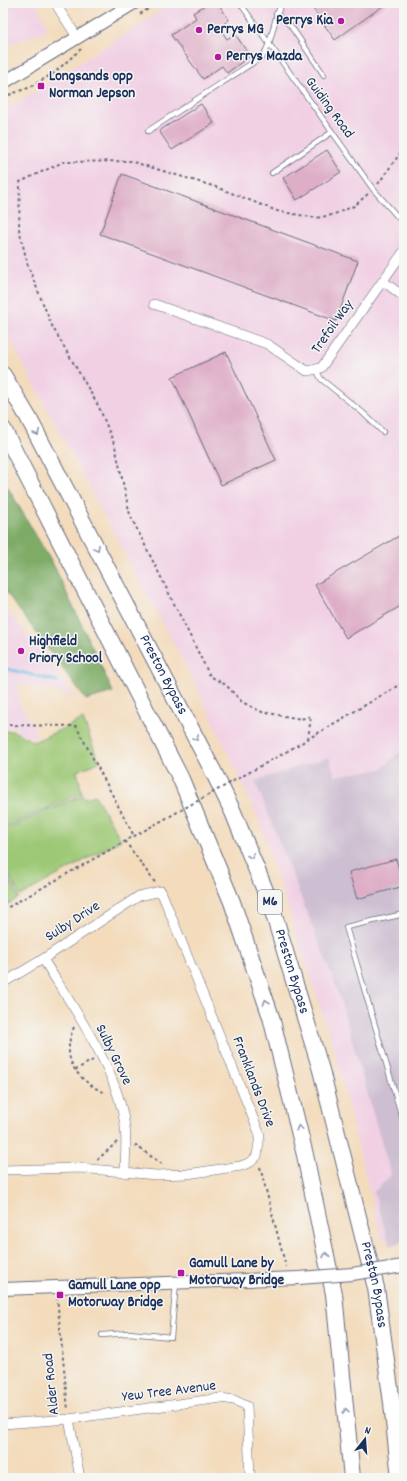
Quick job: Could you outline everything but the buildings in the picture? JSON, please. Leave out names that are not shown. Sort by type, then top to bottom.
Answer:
[{"type":"highway","name":"M6","points":[[3,367],[28,417]]},
{"type":"highway","name":"Preston Bypass","points":[[3,375],[28,417],[214,773],[233,812],[271,905],[321,1070],[376,1288],[392,1403],[400,1478]]},
{"type":"highway","name":"Preston Bypass","points":[[3,429],[181,779],[232,902],[271,1016],[305,1155],[334,1294],[352,1478]]},
{"type":"main road","points":[[3,83],[80,42],[134,3]]},
{"type":"main road","points":[[3,1289],[294,1278],[352,1274],[404,1266]]},
{"type":"street","points":[[55,3],[80,42]]},
{"type":"street","name":"Trefoil Way","points":[[154,304],[267,344],[307,371],[322,368],[404,251]]},
{"type":"street","points":[[383,281],[404,297]]},
{"type":"street","name":"Sulby Drive","points":[[3,983],[43,959],[139,896],[161,891]]},
{"type":"street","name":"Franklands Drive","points":[[161,891],[260,1135],[257,1156]]},
{"type":"street","name":"Sulby Grove","points":[[43,959],[101,1056],[121,1104],[125,1126],[125,1173]]},
{"type":"street","points":[[3,1170],[80,1168],[156,1175],[187,1174],[241,1166],[251,1162],[257,1156]]},
{"type":"street","name":"Yew Tree Avenue","points":[[69,1419],[221,1398],[234,1400],[247,1406],[250,1478]]},
{"type":"street","points":[[3,1424],[69,1419]]},
{"type":"street","name":"Alder Road","points":[[69,1419],[80,1478]]},
{"type":"lane","name":"Guiding Road","points":[[240,3],[373,190],[404,224]]},
{"type":"lane","points":[[148,131],[263,56],[270,46],[276,14],[282,3]]},
{"type":"lane","points":[[276,14],[290,25],[324,76]]},
{"type":"lane","points":[[272,173],[332,132]]},
{"type":"lane","points":[[316,369],[321,379],[362,412],[383,432]]},
{"type":"lane","points":[[404,914],[346,927],[404,1124]]},
{"type":"lane","points":[[102,1335],[129,1333],[171,1337],[176,1283]]},
{"type":"path","points":[[138,15],[158,3]]},
{"type":"path","points":[[3,97],[28,88],[54,73],[80,42]]},
{"type":"path","points":[[308,739],[311,716],[302,719],[262,712],[242,702],[226,685],[210,676],[130,515],[115,446],[99,406],[52,326],[28,266],[19,229],[20,182],[62,162],[130,161],[216,187],[277,211],[316,218],[332,215],[354,206],[373,190],[404,148]]},
{"type":"path","points":[[3,910],[124,841],[286,752],[404,682]]},
{"type":"path","points":[[3,725],[76,726],[134,836]]},
{"type":"path","points":[[124,841],[161,891]]},
{"type":"path","points":[[79,1019],[73,1028],[68,1049],[72,1067],[91,1086],[104,1093],[116,1092]]},
{"type":"path","points":[[74,1070],[101,1056]]},
{"type":"path","points":[[257,1156],[294,1278]]},
{"type":"path","name":"Alder Road","points":[[56,1288],[69,1419]]},
{"type":"shaded area","points":[[3,3],[36,3],[48,29],[3,48]]},
{"type":"shaded area","points":[[173,3],[404,3],[404,1235],[382,1240],[333,1046],[259,820],[197,687],[3,327],[3,112]]},
{"type":"shaded area","name":"Highfield Priory School","points":[[3,612],[10,614],[15,619],[75,697],[19,683],[18,692],[22,709],[34,726],[36,738],[17,733],[17,728],[3,728]]},
{"type":"shaded area","points":[[404,748],[404,1241],[390,1246],[374,1192],[391,1175],[336,986],[255,781],[329,757],[335,776],[382,769]]},
{"type":"green space","points":[[3,479],[55,568],[113,692],[86,700],[3,588]]},
{"type":"green space","points":[[83,719],[99,762],[77,771],[82,793],[3,828],[3,731],[13,731],[34,742]]},
{"type":"green space","points":[[83,795],[85,798],[95,795],[121,840],[20,896],[3,864],[3,830]]},
{"type":"green space","points":[[3,868],[19,898],[3,907]]},
{"type":"waterway","points":[[3,668],[57,681]]},
{"type":"place","name":"Perrys Kia","points":[[341,21]]},
{"type":"place","name":"Perrys MG","points":[[199,30]]},
{"type":"place","name":"Perrys Mazda","points":[[218,57]]},
{"type":"place","name":"Longsands opp Norman Jepson","points":[[41,86]]},
{"type":"place","name":"Highfield Priory School","points":[[21,651]]},
{"type":"place","name":"Gamull Lane by Motorway Bridge","points":[[181,1273]]},
{"type":"place","name":"Gamull Lane opp Motorway Bridge","points":[[60,1295]]}]
